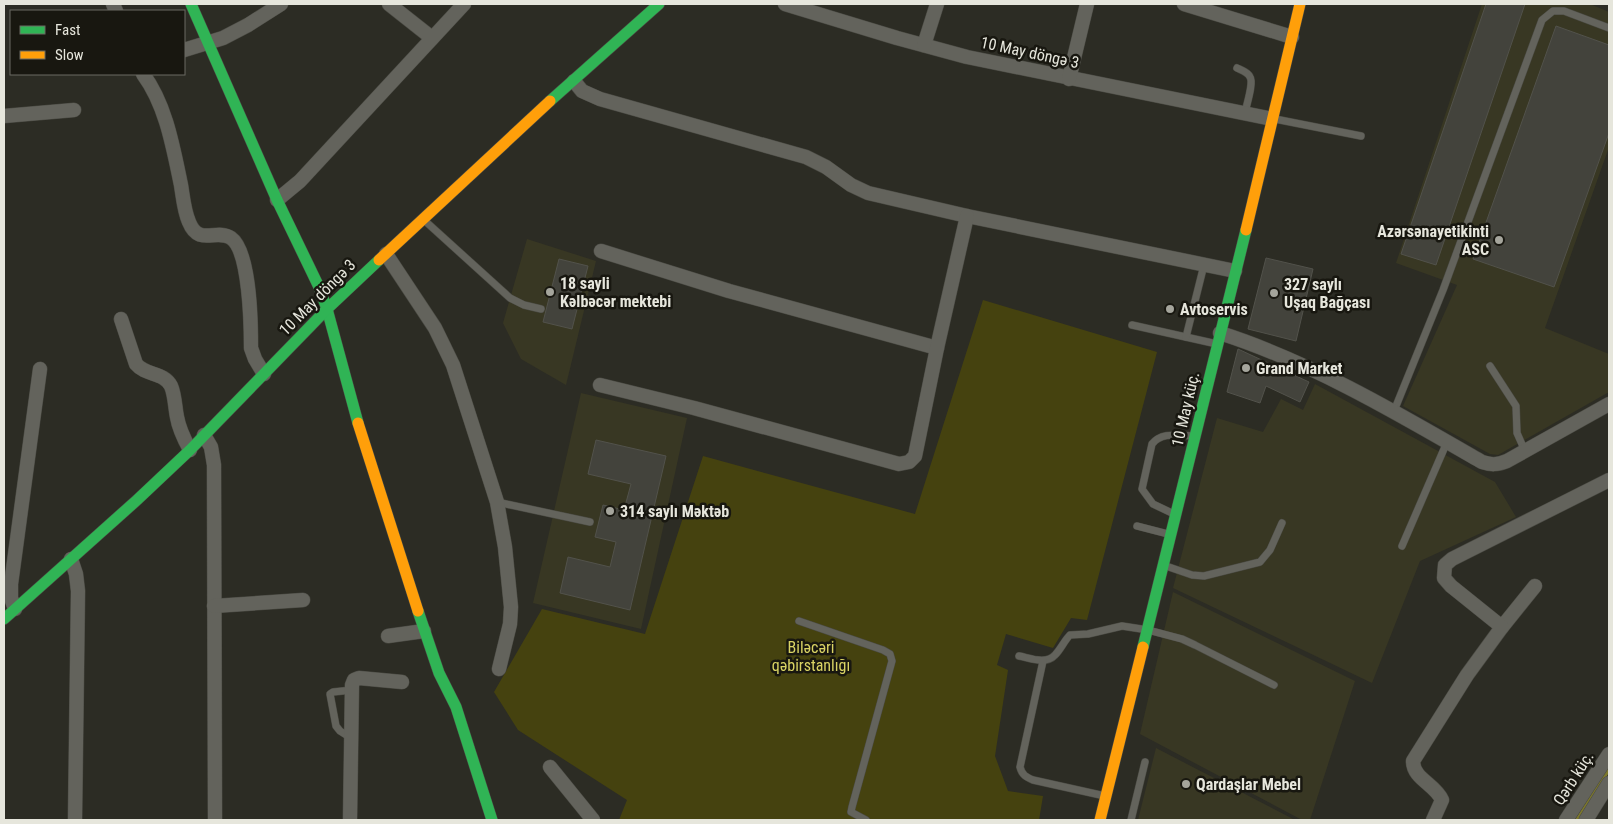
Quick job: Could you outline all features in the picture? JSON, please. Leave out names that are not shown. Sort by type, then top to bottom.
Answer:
[{"type":"street","points":[[191,4],[277,200],[319,287],[327,309],[356,417],[424,631],[439,673],[456,707],[492,820]]},
{"type":"street","points":[[185,50],[208,44],[236,32],[281,4]]},
{"type":"street","points":[[389,4],[432,38]]},
{"type":"street","points":[[277,200],[300,181],[464,4]]},
{"type":"street","name":"10 May döngə 3","points":[[785,4],[967,57],[1272,119]]},
{"type":"street","points":[[924,45],[937,4]]},
{"type":"street","points":[[1069,78],[1087,4]]},
{"type":"street","points":[[1184,4],[1292,37]]},
{"type":"street","name":"10 May küç.","points":[[1100,820],[1196,436],[1300,4]]},
{"type":"street","name":"10 May döngə 3","points":[[4,619],[190,450],[327,309],[512,135],[574,81],[651,6]]},
{"type":"street","points":[[144,75],[159,101],[175,155],[188,222],[194,232],[205,236],[224,234],[232,238],[238,246],[250,299],[251,348],[254,359],[264,374]]},
{"type":"street","points":[[574,81],[582,90],[600,99],[806,157],[826,167],[851,185],[868,193],[967,216],[1235,271]]},
{"type":"street","points":[[4,116],[74,110]]},
{"type":"street","points":[[600,385],[694,408],[900,464],[908,462],[915,456],[967,216]]},
{"type":"street","points":[[601,251],[729,291],[937,348]]},
{"type":"street","points":[[386,254],[435,328],[453,365],[497,502],[505,547],[511,607],[510,624],[499,669]]},
{"type":"street","points":[[121,319],[136,364],[147,373],[162,377],[172,387],[182,436],[190,450]]},
{"type":"street","points":[[1219,339],[1273,351],[1394,411],[1490,465],[1498,465],[1507,461],[1609,404]]},
{"type":"street","points":[[15,609],[11,584],[40,369]]},
{"type":"street","points":[[204,436],[211,447],[214,465],[215,820]]},
{"type":"street","points":[[1502,627],[1444,578],[1445,565],[1452,559],[1609,480]]},
{"type":"street","points":[[71,559],[76,574],[78,590],[75,820]]},
{"type":"street","points":[[1433,820],[1442,800],[1437,790],[1416,774],[1413,768],[1413,761],[1467,675],[1535,586]]},
{"type":"street","points":[[214,606],[303,600]]},
{"type":"street","points":[[388,636],[424,631]]},
{"type":"street","points":[[350,820],[352,685],[354,680],[359,678],[402,682]]},
{"type":"street","name":"Qərb küç.","points":[[1566,820],[1609,754]]},
{"type":"street","points":[[550,767],[593,820]]},
{"type":"street","name":"Qərb küç.","points":[[1586,820],[1609,783]]},
{"type":"lane","points":[[1394,411],[1443,290],[1542,20],[1553,11],[1564,11],[1609,28]]},
{"type":"lane","points":[[1237,68],[1247,73],[1251,78],[1245,113]]},
{"type":"lane","points":[[1272,119],[1361,136]]},
{"type":"lane","points":[[423,219],[510,298],[524,305],[541,309]]},
{"type":"lane","points":[[1186,337],[1204,264]]},
{"type":"lane","points":[[1132,325],[1186,337],[1219,339]]},
{"type":"lane","points":[[1490,366],[1516,406],[1517,433],[1525,451]]},
{"type":"lane","points":[[1176,516],[1153,504],[1142,489],[1152,444],[1163,435],[1196,436]]},
{"type":"lane","points":[[1402,546],[1447,442]]},
{"type":"lane","points":[[497,502],[590,522]]},
{"type":"lane","points":[[1164,565],[1192,575],[1204,576],[1260,562],[1270,550],[1282,523]]},
{"type":"lane","points":[[1136,526],[1171,535]]},
{"type":"lane","points":[[799,621],[890,654],[892,661],[851,812],[866,820]]},
{"type":"lane","points":[[1019,656],[1043,661],[1055,656],[1070,635],[1088,634],[1122,626],[1148,630],[1182,639],[1274,685]]},
{"type":"lane","points":[[1043,661],[1020,767],[1022,773],[1033,780],[1106,797]]},
{"type":"lane","points":[[351,738],[340,732],[336,726],[330,694],[352,690]]},
{"type":"lane","points":[[1132,820],[1145,762]]},
{"type":"shaded area","name":"Azərsənayetikinti ASC","points":[[1482,4],[1590,4],[1609,12],[1609,147],[1545,328],[1609,354],[1609,392],[1498,455],[1490,454],[1403,406],[1457,285],[1396,263]]},
{"type":"shaded area","name":"18 sayli Kəlbəcər mektebi","points":[[527,239],[596,261],[566,385],[521,359],[503,323]]},
{"type":"shaded area","points":[[1315,384],[1495,482],[1516,517],[1420,561],[1372,683],[1173,588],[1217,418],[1263,432],[1281,399],[1303,410]]},
{"type":"shaded area","name":"314 saylı Məktəb","points":[[581,393],[687,418],[641,629],[533,603]]},
{"type":"shaded area","points":[[1173,592],[1355,681],[1310,820],[1302,820],[1140,734]]},
{"type":"shaded area","name":"Qardaşlar Mebel","points":[[1156,748],[1295,820],[1138,820]]},
{"type":"green space","name":"Biləcəri qəbirstanlığı","points":[[983,300],[1157,352],[1087,620],[1071,618],[1053,648],[1006,634],[997,665],[1008,670],[995,756],[1008,791],[1043,796],[1039,820],[619,820],[627,800],[518,730],[494,692],[542,609],[645,634],[703,456],[915,514]]},
{"type":"building","points":[[1486,4],[1525,4],[1436,265],[1401,254]]},
{"type":"building","points":[[1556,26],[1609,45],[1609,133],[1554,287],[1473,259]]},
{"type":"building","points":[[1266,258],[1313,269],[1296,341],[1248,329]]},
{"type":"building","points":[[559,259],[588,266],[572,329],[543,322]]},
{"type":"building","points":[[1238,349],[1309,382],[1300,402],[1266,386],[1260,403],[1227,392]]},
{"type":"building","points":[[596,440],[666,456],[630,610],[560,593],[568,557],[610,567],[616,542],[595,537],[603,505],[624,510],[631,484],[588,474]]},
{"type":"waterway","points":[[1577,820],[1609,769]]},
{"type":"traffic: fast","points":[[191,4],[277,200],[319,287],[327,309],[358,423]]},
{"type":"traffic: fast","points":[[550,101],[659,4]]},
{"type":"traffic: fast","points":[[1143,647],[1246,230]]},
{"type":"traffic: fast","points":[[4,619],[190,450],[327,309],[379,260]]},
{"type":"traffic: fast","points":[[418,611],[439,673],[456,707],[492,820]]},
{"type":"traffic: slow","points":[[1246,230],[1300,4]]},
{"type":"traffic: slow","points":[[379,260],[550,101]]},
{"type":"traffic: slow","points":[[358,423],[418,611]]},
{"type":"traffic: slow","points":[[1100,820],[1143,647]]},
{"type":"place","name":"Azərsənayetikinti ASC","points":[[1499,240]]},
{"type":"place","name":"18 sayli Kəlbəcər mektebi","points":[[550,292]]},
{"type":"place","name":"327 saylı Uşaq Bağçası","points":[[1274,293]]},
{"type":"place","name":"Avtoservis","points":[[1170,309]]},
{"type":"place","name":"Grand Market","points":[[1246,368]]},
{"type":"place","name":"314 saylı Məktəb","points":[[610,511]]},
{"type":"place","name":"Qardaşlar Mebel","points":[[1186,784]]}]
